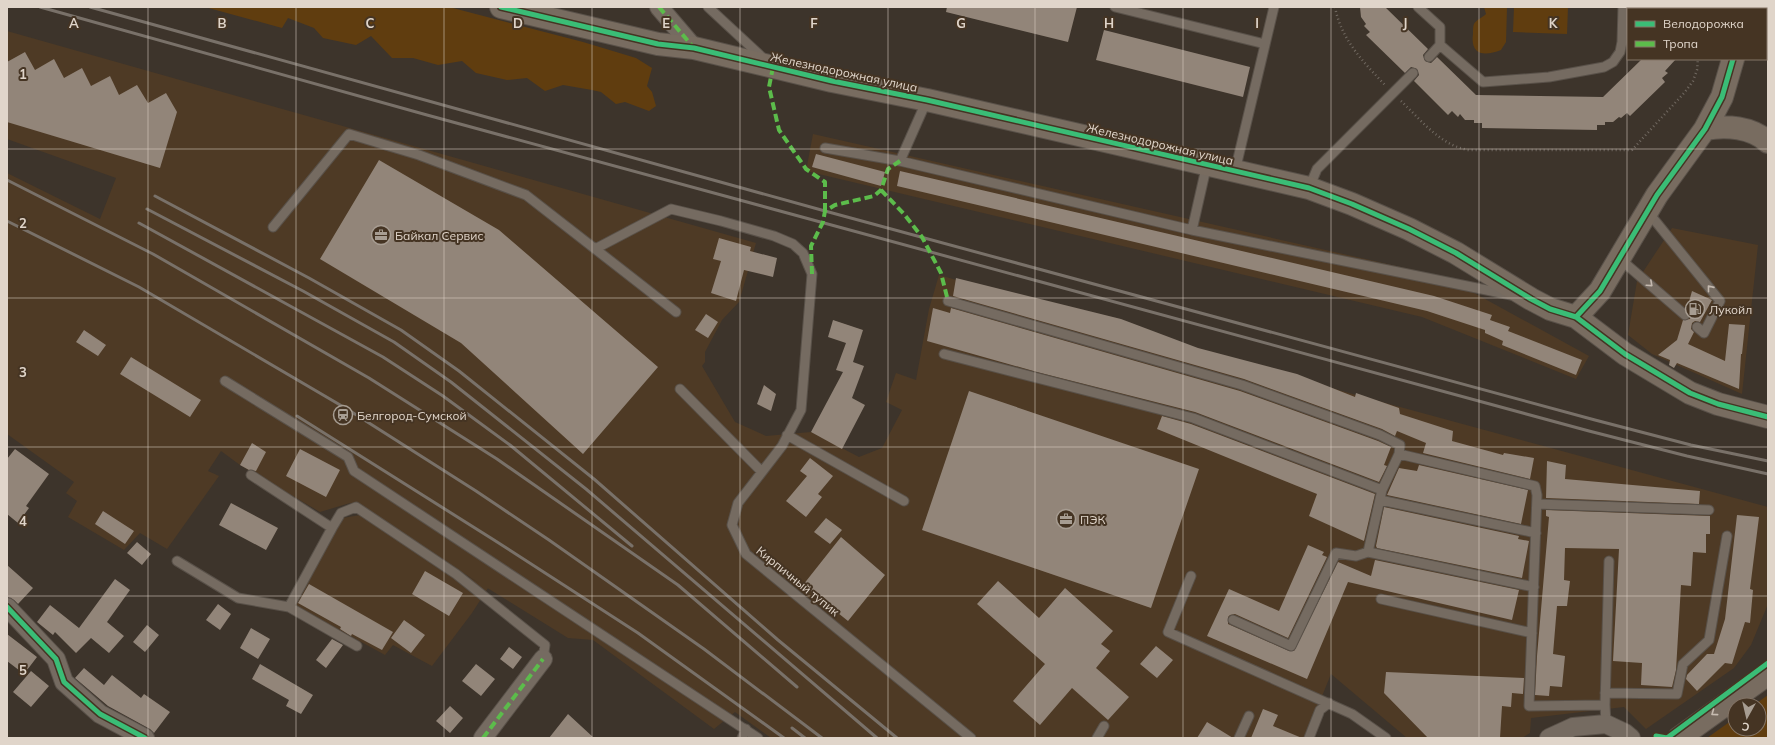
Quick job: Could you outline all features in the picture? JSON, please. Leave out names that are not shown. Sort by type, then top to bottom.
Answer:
[{"type":"street","name":"Железнодорожная улица","points":[[502,7],[658,44],[694,48],[832,82],[927,100],[1309,188],[1352,204],[1409,229],[1456,253],[1531,300],[1550,309],[1576,317],[1625,354],[1690,393],[1725,406],[1768,417]]},
{"type":"street","points":[[659,7],[694,48]]},
{"type":"street","points":[[1576,317],[1600,291],[1657,195],[1705,129],[1720,102],[1730,75],[1733,60]]},
{"type":"street","points":[[1720,102],[1746,121],[1768,131]]},
{"type":"street","points":[[1705,129],[1720,126],[1738,128],[1762,136],[1768,142]]},
{"type":"street","points":[[7,607],[56,658],[64,682],[100,714],[145,738]]},
{"type":"street","points":[[483,738],[543,659]]},
{"type":"street","points":[[1680,738],[1768,674]]},
{"type":"street","points":[[1549,738],[1573,727],[1606,724],[1625,733],[1631,738]]},
{"type":"lane","points":[[708,7],[772,67]]},
{"type":"lane","points":[[1115,7],[1265,44]]},
{"type":"lane","points":[[1235,172],[1274,7]]},
{"type":"lane","points":[[1418,7],[1440,28],[1440,45],[1429,56]]},
{"type":"lane","points":[[1440,45],[1483,82],[1549,77],[1592,70],[1604,67],[1613,62],[1620,52],[1623,34],[1623,7]]},
{"type":"lane","points":[[1309,188],[1317,169],[1412,73]]},
{"type":"lane","points":[[900,160],[927,100]]},
{"type":"lane","points":[[273,227],[349,134],[419,155],[526,195],[676,312]]},
{"type":"lane","points":[[825,148],[900,160],[1192,230],[1531,300]]},
{"type":"lane","points":[[1192,230],[1207,164]]},
{"type":"lane","name":"Кирпичный тупик","points":[[596,249],[671,209],[774,236],[793,244],[803,253],[812,274],[802,410],[782,446],[738,503],[732,525],[746,554],[970,738]]},
{"type":"lane","points":[[1648,212],[1720,301],[1704,333],[1697,327]]},
{"type":"lane","points":[[1620,259],[1685,315]]},
{"type":"lane","points":[[948,301],[1242,386],[1380,435],[1400,445],[1399,454],[1382,490],[1368,552]]},
{"type":"lane","points":[[944,354],[1193,418],[1382,490]]},
{"type":"lane","points":[[225,381],[348,457],[354,471],[758,738]]},
{"type":"lane","points":[[680,389],[762,472]]},
{"type":"lane","points":[[787,435],[904,501]]},
{"type":"lane","points":[[1399,454],[1535,486],[1537,504],[1529,706],[1605,705]]},
{"type":"lane","points":[[251,475],[332,528]]},
{"type":"lane","points":[[1380,500],[1536,533]]},
{"type":"lane","points":[[1537,504],[1709,510]]},
{"type":"lane","points":[[288,607],[341,513],[356,508],[456,574],[545,645],[543,659]]},
{"type":"lane","points":[[1605,693],[1677,694],[1683,664],[1709,640],[1727,536]]},
{"type":"lane","points":[[1233,620],[1291,646],[1336,553],[1356,556],[1368,552],[1534,586]]},
{"type":"lane","points":[[177,561],[238,598],[288,607],[357,646]]},
{"type":"lane","points":[[1606,724],[1605,693],[1609,561]]},
{"type":"lane","points":[[1191,576],[1168,632],[1352,714],[1386,738]]},
{"type":"lane","points":[[1381,599],[1532,633]]},
{"type":"lane","points":[[1309,738],[1320,710],[1329,703]]},
{"type":"lane","points":[[1239,738],[1249,716]]},
{"type":"lane","points":[[1097,738],[1104,726]]},
{"type":"lane","points":[[742,738],[746,729]]},
{"type":"path","points":[[1335,7],[1342,30],[1352,47],[1392,93],[1441,138],[1458,148],[1468,150],[1632,150],[1685,92],[1692,81],[1698,60]]},
{"type":"shaded area","points":[[205,7],[449,7],[583,42],[636,58],[652,68],[647,86],[652,92],[656,106],[649,111],[625,102],[616,104],[601,92],[563,85],[545,91],[527,78],[507,80],[476,73],[462,61],[438,65],[413,58],[392,58],[371,36],[356,45],[323,38],[314,28],[288,18],[282,28]]},
{"type":"shaded area","points":[[1484,7],[1507,7],[1506,42],[1501,50],[1495,52],[1484,53],[1476,50],[1474,47],[1474,25],[1476,21],[1486,14]]},
{"type":"shaded area","points":[[1514,7],[1568,7],[1567,34],[1513,32]]},
{"type":"shaded area","points":[[7,31],[756,243],[739,302],[722,320],[705,352],[705,362],[702,366],[735,422],[766,436],[811,432],[859,457],[882,448],[902,410],[886,402],[896,373],[916,380],[929,309],[939,275],[1356,395],[1768,507],[1768,604],[1751,645],[1734,668],[1646,729],[1624,707],[1531,718],[1530,733],[1522,738],[1407,738],[1331,674],[1305,738],[771,738],[735,712],[714,729],[593,640],[568,638],[350,503],[320,512],[240,465],[221,451],[208,471],[219,476],[167,549],[140,533],[124,550],[68,517],[77,501],[66,493],[74,482],[7,434],[7,173],[100,219],[116,178],[7,139]]},
{"type":"shaded area","points":[[813,134],[1445,277],[1589,356],[1576,379],[1422,317],[806,171]]},
{"type":"shaded area","points":[[1672,228],[1758,245],[1742,394],[1652,354],[1628,335],[1637,281]]},
{"type":"shaded area","points":[[360,515],[488,588],[472,613],[432,666],[393,645],[385,655],[294,605],[343,518]]},
{"type":"shaded area","points":[[1768,695],[1768,738],[1707,738],[1727,724],[1727,737],[1767,737],[1767,697],[1765,697]]},
{"type":"building","points":[[947,7],[1077,7],[1068,42],[946,12]]},
{"type":"building","points":[[1360,7],[1385,7],[1428,49],[1423,55],[1425,61],[1431,63],[1437,57],[1476,95],[1603,97],[1641,60],[1675,60],[1665,71],[1668,73],[1662,78],[1665,82],[1630,116],[1627,113],[1613,122],[1605,122],[1605,125],[1597,125],[1597,130],[1482,128],[1482,123],[1474,123],[1474,120],[1465,120],[1460,114],[1458,117],[1452,111],[1448,115],[1414,81],[1419,75],[1417,69],[1411,67],[1405,73],[1366,35],[1370,32],[1364,26],[1366,24],[1361,17]]},
{"type":"building","points":[[1104,30],[1250,67],[1243,97],[1096,60]]},
{"type":"building","points":[[25,52],[35,70],[54,59],[64,78],[82,68],[91,86],[110,76],[119,95],[137,85],[148,103],[166,93],[177,112],[160,168],[7,122],[7,62]]},
{"type":"building","points":[[816,154],[885,172],[881,186],[812,167]]},
{"type":"building","points":[[379,160],[499,230],[658,367],[583,454],[461,343],[320,259]]},
{"type":"building","points":[[900,171],[1434,296],[1492,315],[1490,320],[1510,327],[1508,331],[1582,360],[1576,375],[1502,345],[1503,341],[1485,333],[1485,330],[1427,311],[897,186]]},
{"type":"building","points":[[719,238],[751,247],[750,251],[777,258],[773,277],[744,270],[736,301],[711,293],[721,261],[713,259]]},
{"type":"building","points":[[956,278],[1121,319],[1198,348],[1297,374],[1355,397],[1356,393],[1399,408],[1400,414],[1453,431],[1452,441],[1503,455],[1504,453],[1534,458],[1530,479],[1423,453],[1426,443],[1397,431],[1395,436],[1382,429],[1244,379],[953,296]]},
{"type":"building","points":[[1692,291],[1712,300],[1700,322],[1695,321],[1692,323],[1691,329],[1694,332],[1688,344],[1725,361],[1729,324],[1745,325],[1741,354],[1739,389],[1677,363],[1674,368],[1669,365],[1670,360],[1658,355],[1677,340],[1683,320],[1690,319],[1691,313],[1687,309]]},
{"type":"building","points":[[933,308],[950,313],[951,308],[1240,391],[1391,447],[1384,465],[1387,466],[1379,482],[1195,412],[1037,372],[927,341]]},
{"type":"building","points":[[706,314],[718,322],[708,338],[695,330]]},
{"type":"building","points":[[833,320],[863,330],[853,362],[864,366],[852,398],[865,405],[842,449],[811,432],[843,372],[836,370],[846,343],[828,337]]},
{"type":"building","points":[[84,330],[106,345],[98,356],[76,342]]},
{"type":"building","points":[[131,357],[201,400],[190,417],[120,374]]},
{"type":"building","points":[[764,385],[776,394],[771,411],[757,404]]},
{"type":"building","points":[[969,391],[1199,469],[1151,608],[922,530]]},
{"type":"building","points":[[1162,416],[1191,424],[1375,494],[1364,541],[1309,516],[1317,494],[1157,429]]},
{"type":"building","points":[[252,443],[266,452],[256,471],[249,470],[240,465]]},
{"type":"building","points":[[15,449],[49,474],[26,506],[29,508],[18,523],[7,514],[7,459]]},
{"type":"building","points":[[300,449],[340,470],[326,497],[286,476]]},
{"type":"building","points":[[810,458],[833,476],[818,494],[822,497],[806,517],[786,501],[807,476],[800,471]]},
{"type":"building","points":[[1547,461],[1566,465],[1565,479],[1700,491],[1699,504],[1546,498]]},
{"type":"building","points":[[1419,465],[1528,490],[1521,524],[1387,495],[1399,468],[1417,471]]},
{"type":"building","points":[[231,503],[278,528],[266,550],[219,525]]},
{"type":"building","points":[[1384,507],[1519,536],[1518,539],[1529,541],[1522,578],[1377,548],[1376,546]]},
{"type":"building","points":[[1546,510],[1710,516],[1710,534],[1706,534],[1706,553],[1693,552],[1691,586],[1681,585],[1676,670],[1672,687],[1641,685],[1642,663],[1613,661],[1619,549],[1565,548],[1564,580],[1570,581],[1567,606],[1557,606],[1553,654],[1565,656],[1562,687],[1550,686],[1549,696],[1535,695],[1549,517],[1546,516]]},
{"type":"building","points":[[103,511],[134,531],[125,544],[95,524]]},
{"type":"building","points":[[1737,515],[1759,517],[1750,589],[1753,590],[1750,623],[1745,622],[1732,664],[1725,663],[1697,691],[1686,679],[1687,675],[1707,654],[1714,654],[1725,619]]},
{"type":"building","points":[[826,518],[842,530],[830,544],[814,532]]},
{"type":"building","points":[[841,537],[885,575],[848,621],[803,585]]},
{"type":"building","points":[[137,542],[151,554],[142,565],[127,553]]},
{"type":"building","points":[[1308,545],[1324,552],[1322,555],[1327,557],[1288,638],[1235,614],[1228,617],[1228,624],[1289,651],[1294,651],[1338,562],[1371,576],[1375,560],[1519,590],[1512,620],[1348,582],[1307,679],[1207,636],[1229,589],[1279,611]]},
{"type":"building","points":[[7,565],[33,588],[18,604],[14,600],[7,597]]},
{"type":"building","points":[[425,571],[463,593],[449,616],[412,594]]},
{"type":"building","points":[[115,579],[130,590],[107,622],[124,636],[109,653],[91,638],[76,653],[55,632],[53,635],[37,622],[50,605],[79,628]]},
{"type":"building","points":[[998,581],[1039,618],[1065,588],[1113,631],[1101,644],[1110,651],[1096,668],[1129,697],[1108,720],[1072,688],[1040,725],[1013,701],[1045,664],[977,604]]},
{"type":"building","points":[[309,584],[393,632],[382,650],[352,634],[351,636],[340,629],[341,627],[298,603]]},
{"type":"building","points":[[218,604],[231,614],[220,630],[206,620]]},
{"type":"building","points":[[404,620],[425,635],[411,653],[391,638]]},
{"type":"building","points":[[147,625],[159,635],[145,652],[133,642]]},
{"type":"building","points":[[251,628],[270,639],[258,659],[240,648]]},
{"type":"building","points":[[7,634],[37,657],[24,674],[7,661]]},
{"type":"building","points":[[332,639],[343,645],[326,668],[316,660]]},
{"type":"building","points":[[1156,646],[1173,660],[1157,678],[1140,664]]},
{"type":"building","points":[[509,647],[522,657],[513,669],[500,659]]},
{"type":"building","points":[[260,664],[313,695],[301,714],[286,706],[289,700],[252,679]]},
{"type":"building","points":[[476,664],[495,679],[481,696],[462,681]]},
{"type":"building","points":[[84,668],[104,685],[112,675],[141,698],[144,694],[170,712],[154,733],[150,729],[108,706],[75,678]]},
{"type":"building","points":[[31,671],[49,686],[31,707],[13,692]]},
{"type":"building","points":[[1386,672],[1524,678],[1523,694],[1512,693],[1511,707],[1502,706],[1500,738],[1428,738],[1384,693]]},
{"type":"building","points":[[450,706],[463,718],[450,733],[436,721]]},
{"type":"building","points":[[1263,709],[1278,715],[1273,726],[1302,738],[1251,738]]},
{"type":"building","points":[[568,714],[594,738],[549,738]]},
{"type":"building","points":[[1207,722],[1233,738],[1197,738]]},
{"type":"railway","points":[[40,7],[427,115],[1589,431],[1687,456],[1768,474]]},
{"type":"railway","points":[[90,7],[825,211],[1595,420],[1691,445],[1768,461]]},
{"type":"railway","points":[[7,180],[153,254],[369,378],[497,459],[678,585],[797,687]]},
{"type":"railway","points":[[155,196],[309,278],[401,330],[459,371],[594,479],[778,640],[897,738]]},
{"type":"railway","points":[[147,209],[303,291],[394,342],[451,382],[586,489],[877,738]]},
{"type":"railway","points":[[7,221],[139,287],[347,409],[476,491],[549,540],[704,649],[822,738]]},
{"type":"railway","points":[[139,223],[383,357],[443,396],[510,445],[632,546]]},
{"type":"railway","points":[[297,416],[638,633],[784,738]]},
{"type":"railway","points":[[792,728],[805,738]]},
{"type":"marked path","points":[[659,7],[694,48]]},
{"type":"marked path","points":[[773,67],[769,87],[779,130],[806,169],[825,182],[825,211]]},
{"type":"marked path","points":[[812,274],[811,246],[823,222],[825,211],[835,205],[874,196],[881,190],[888,169],[900,161]]},
{"type":"marked path","points":[[881,190],[904,214],[922,237],[941,273],[948,301]]},
{"type":"marked path","points":[[483,738],[543,659]]},
{"type":"cycle path","points":[[501,7],[658,44],[694,48],[832,81],[927,100],[1309,188],[1352,204],[1409,229],[1456,253],[1531,299],[1550,309],[1576,317],[1625,354],[1690,393],[1718,404],[1768,417]]},
{"type":"cycle path","points":[[1576,317],[1600,291],[1657,195],[1705,129],[1722,97],[1733,60]]},
{"type":"cycle path","points":[[7,607],[56,659],[64,682],[100,714],[145,738]]},
{"type":"cycle path","points":[[1656,736],[1667,738],[1768,663]]},
{"type":"place","name":"Байкал Сервис","points":[[381,235]]},
{"type":"place","name":"Лукойл","points":[[1695,309]]},
{"type":"place","name":"Белгород-Сумской","points":[[343,415]]},
{"type":"place","name":"ПЭК","points":[[1066,519]]}]
